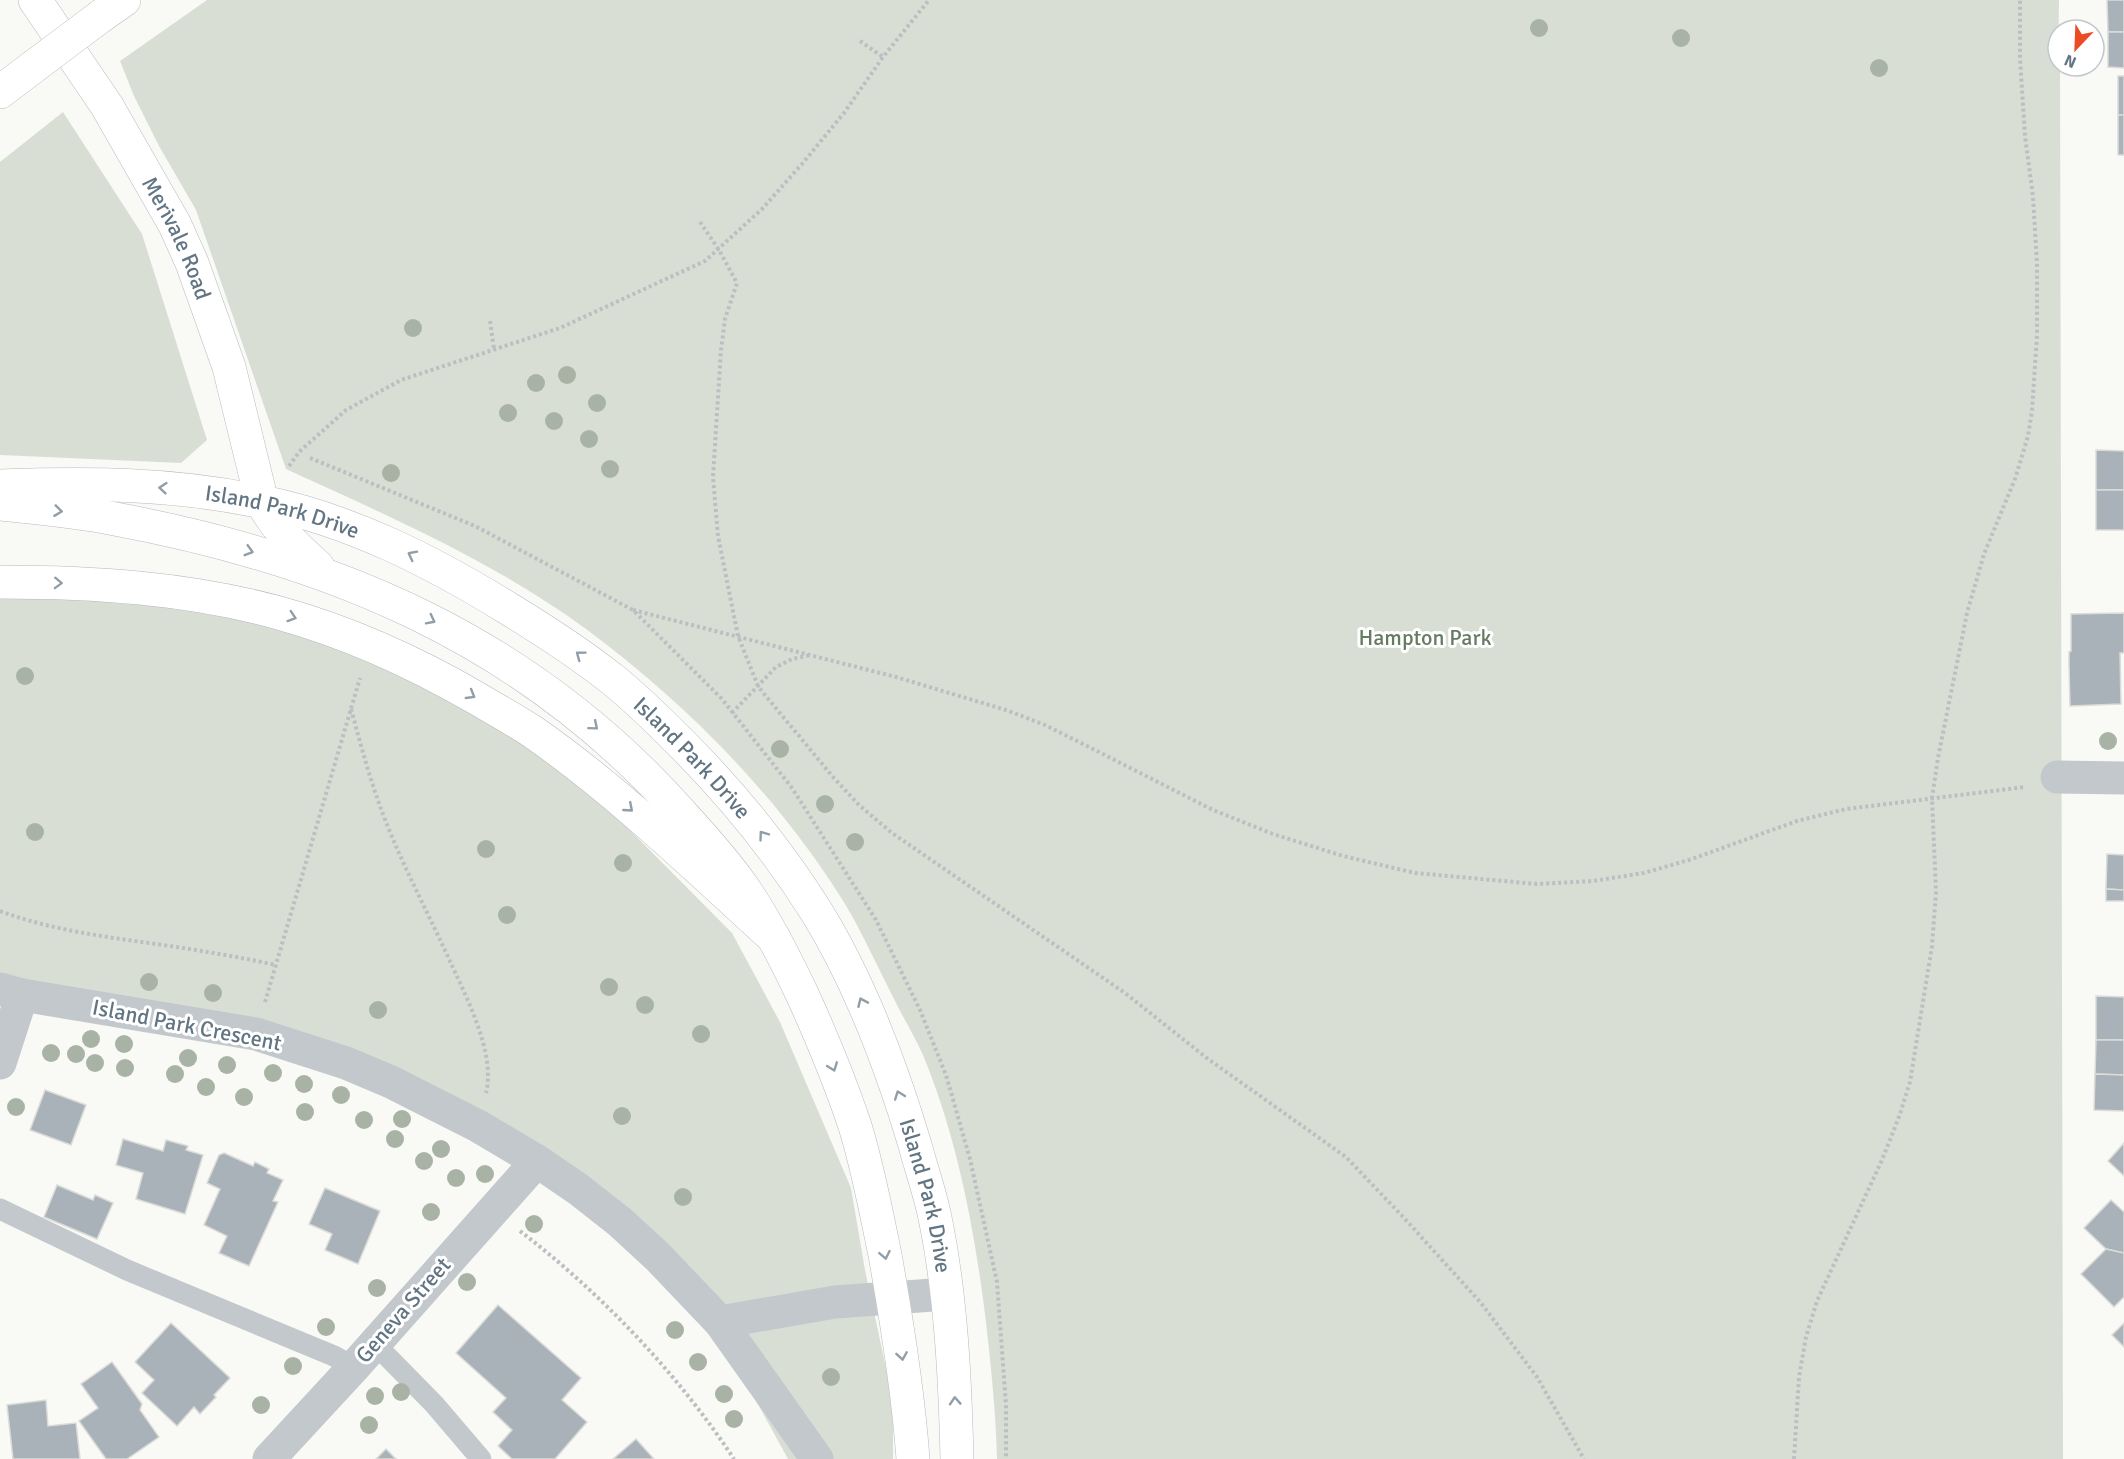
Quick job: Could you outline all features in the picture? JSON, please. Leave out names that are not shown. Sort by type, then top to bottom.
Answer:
[{"type":"main road","name":"Merivale Road","points":[[35,0],[128,141],[183,244],[229,367],[262,502],[271,519],[286,538],[326,574]]},
{"type":"main road","points":[[0,92],[113,8]]},
{"type":"main road","name":"Island Park Drive","points":[[0,486],[84,483],[135,485],[262,502],[345,526],[400,549],[448,574],[571,648],[649,711],[723,786],[760,830],[816,911],[862,1002],[905,1110],[934,1213],[947,1294],[956,1406],[957,1459]]},
{"type":"main road","name":"Island Park Drive","points":[[0,504],[111,518],[221,543],[326,574],[422,615],[465,638],[559,698],[595,727],[657,787],[702,836],[742,887],[774,938],[815,1023],[855,1127],[873,1198],[893,1298],[909,1406],[913,1459]]},
{"type":"main road","points":[[0,582],[89,584],[231,602],[279,613],[328,629],[407,662],[447,681],[532,731],[681,852],[774,938]]},
{"type":"street","points":[[2057,777],[2124,778]]},
{"type":"street","points":[[0,1063],[11,992]]},
{"type":"street","name":"Island Park Crescent","points":[[11,992],[256,1034],[346,1063],[391,1082],[478,1126],[537,1161],[578,1189],[620,1222],[658,1257],[720,1322],[817,1459]]},
{"type":"street","name":"Geneva Street","points":[[269,1459],[537,1161]]},
{"type":"street","points":[[720,1322],[835,1302],[947,1294]]},
{"type":"lane","points":[[0,1209],[127,1270],[334,1356],[364,1355],[434,1404],[481,1459]]},
{"type":"path","points":[[299,452],[346,410],[373,393],[401,380],[560,328],[705,261],[762,209],[802,164],[929,0]]},
{"type":"path","points":[[1794,1459],[1800,1377],[1806,1338],[1817,1301],[1882,1160],[1899,1118],[1910,1082],[1932,946],[1936,892],[1932,798],[1948,702],[1967,613],[1984,554],[2015,479],[2028,436],[2032,411],[2037,335],[2037,264],[2033,197],[2024,125],[2020,58],[2020,0]]},
{"type":"path","points":[[860,41],[883,57]]},
{"type":"path","points":[[700,222],[737,283],[725,319],[720,350],[713,477],[718,536],[738,636],[758,686],[833,777],[859,805],[892,833],[1125,993],[1208,1059],[1346,1157],[1480,1303],[1537,1377],[1584,1459]]},
{"type":"path","points":[[490,321],[494,349]]},
{"type":"path","points":[[633,610],[918,683],[1006,710],[1089,747],[1213,810],[1263,830],[1343,856],[1414,873],[1537,884],[1593,881],[1644,873],[1692,859],[1797,821],[1846,808],[2029,787],[2057,777]]},
{"type":"path","points":[[732,713],[776,667],[792,659],[812,655]]},
{"type":"path","points":[[256,1034],[362,671]]},
{"type":"path","points":[[351,709],[367,768],[388,828],[468,1000],[481,1036],[488,1064],[488,1085],[478,1126]]},
{"type":"path","points":[[0,911],[95,936],[214,952],[276,965]]},
{"type":"path","points":[[492,1209],[551,1254],[628,1328],[691,1401],[734,1459]]},
{"type":"green space","name":"Hampton Park","points":[[207,0],[2059,0],[2059,18],[2046,18],[2046,78],[2060,78],[2063,1459],[997,1459],[996,1424],[982,1288],[964,1187],[955,1153],[923,1055],[852,915],[819,864],[760,789],[695,720],[623,658],[551,605],[478,561],[286,469],[196,210],[159,146],[134,96],[120,61]]},
{"type":"green space","points":[[63,112],[142,234],[207,440],[181,463],[0,455],[0,162]]},
{"type":"green space","points":[[0,592],[124,599],[271,624],[398,673],[523,742],[608,808],[732,933],[780,1022],[851,1188],[865,1270],[893,1401],[893,1459],[788,1459],[742,1375],[712,1333],[612,1233],[529,1171],[383,1093],[247,1045],[0,1002]]},
{"type":"building","points":[[2107,0],[2124,0],[2124,32],[2108,32]]},
{"type":"building","points":[[2108,32],[2124,32],[2124,68],[2108,67]]},
{"type":"building","points":[[2118,76],[2124,76],[2124,115],[2118,115]]},
{"type":"building","points":[[2118,115],[2124,115],[2124,155],[2118,155]]},
{"type":"building","points":[[2096,450],[2124,451],[2124,490],[2096,490]]},
{"type":"building","points":[[2096,490],[2124,490],[2124,530],[2096,530]]},
{"type":"building","points":[[2124,613],[2124,653],[2120,653],[2121,704],[2070,706],[2071,614]]},
{"type":"building","points":[[2107,854],[2124,855],[2124,890],[2106,889]]},
{"type":"building","points":[[2106,889],[2124,890],[2124,901],[2106,901]]},
{"type":"building","points":[[2096,996],[2124,997],[2124,1040],[2096,1040]]},
{"type":"building","points":[[2096,1040],[2124,1040],[2124,1075],[2095,1074]]},
{"type":"building","points":[[2095,1074],[2124,1075],[2124,1111],[2094,1110]]},
{"type":"building","points":[[45,1090],[86,1105],[71,1145],[30,1130]]},
{"type":"building","points":[[123,1139],[163,1151],[166,1140],[188,1146],[186,1150],[203,1155],[185,1214],[136,1199],[143,1173],[116,1165]]},
{"type":"building","points":[[2124,1143],[2124,1176],[2108,1161]]},
{"type":"building","points":[[224,1153],[253,1166],[255,1162],[269,1169],[267,1173],[283,1180],[273,1201],[278,1202],[249,1266],[219,1253],[227,1236],[204,1225],[220,1189],[207,1183],[219,1155]]},
{"type":"building","points":[[57,1185],[93,1200],[95,1195],[113,1203],[97,1239],[44,1217]]},
{"type":"building","points":[[325,1188],[380,1211],[358,1264],[325,1250],[332,1234],[309,1224]]},
{"type":"building","points":[[2111,1200],[2124,1212],[2124,1253],[2106,1249],[2084,1228]]},
{"type":"building","points":[[2106,1249],[2124,1253],[2124,1297],[2114,1307],[2081,1274]]},
{"type":"building","points":[[498,1305],[581,1378],[562,1400],[587,1422],[555,1459],[512,1459],[498,1446],[512,1430],[493,1412],[506,1398],[456,1353]]},
{"type":"building","points":[[171,1323],[230,1378],[200,1414],[194,1407],[177,1426],[142,1393],[154,1380],[135,1362]]},
{"type":"building","points":[[2124,1323],[2124,1347],[2112,1335]]},
{"type":"building","points":[[112,1362],[142,1404],[140,1410],[159,1437],[127,1459],[106,1459],[79,1421],[98,1408],[81,1384]]},
{"type":"building","points":[[46,1400],[48,1426],[76,1423],[80,1459],[13,1459],[7,1405]]},
{"type":"building","points":[[636,1439],[654,1459],[613,1459]]},
{"type":"building","points":[[386,1449],[396,1459],[376,1459]]}]
